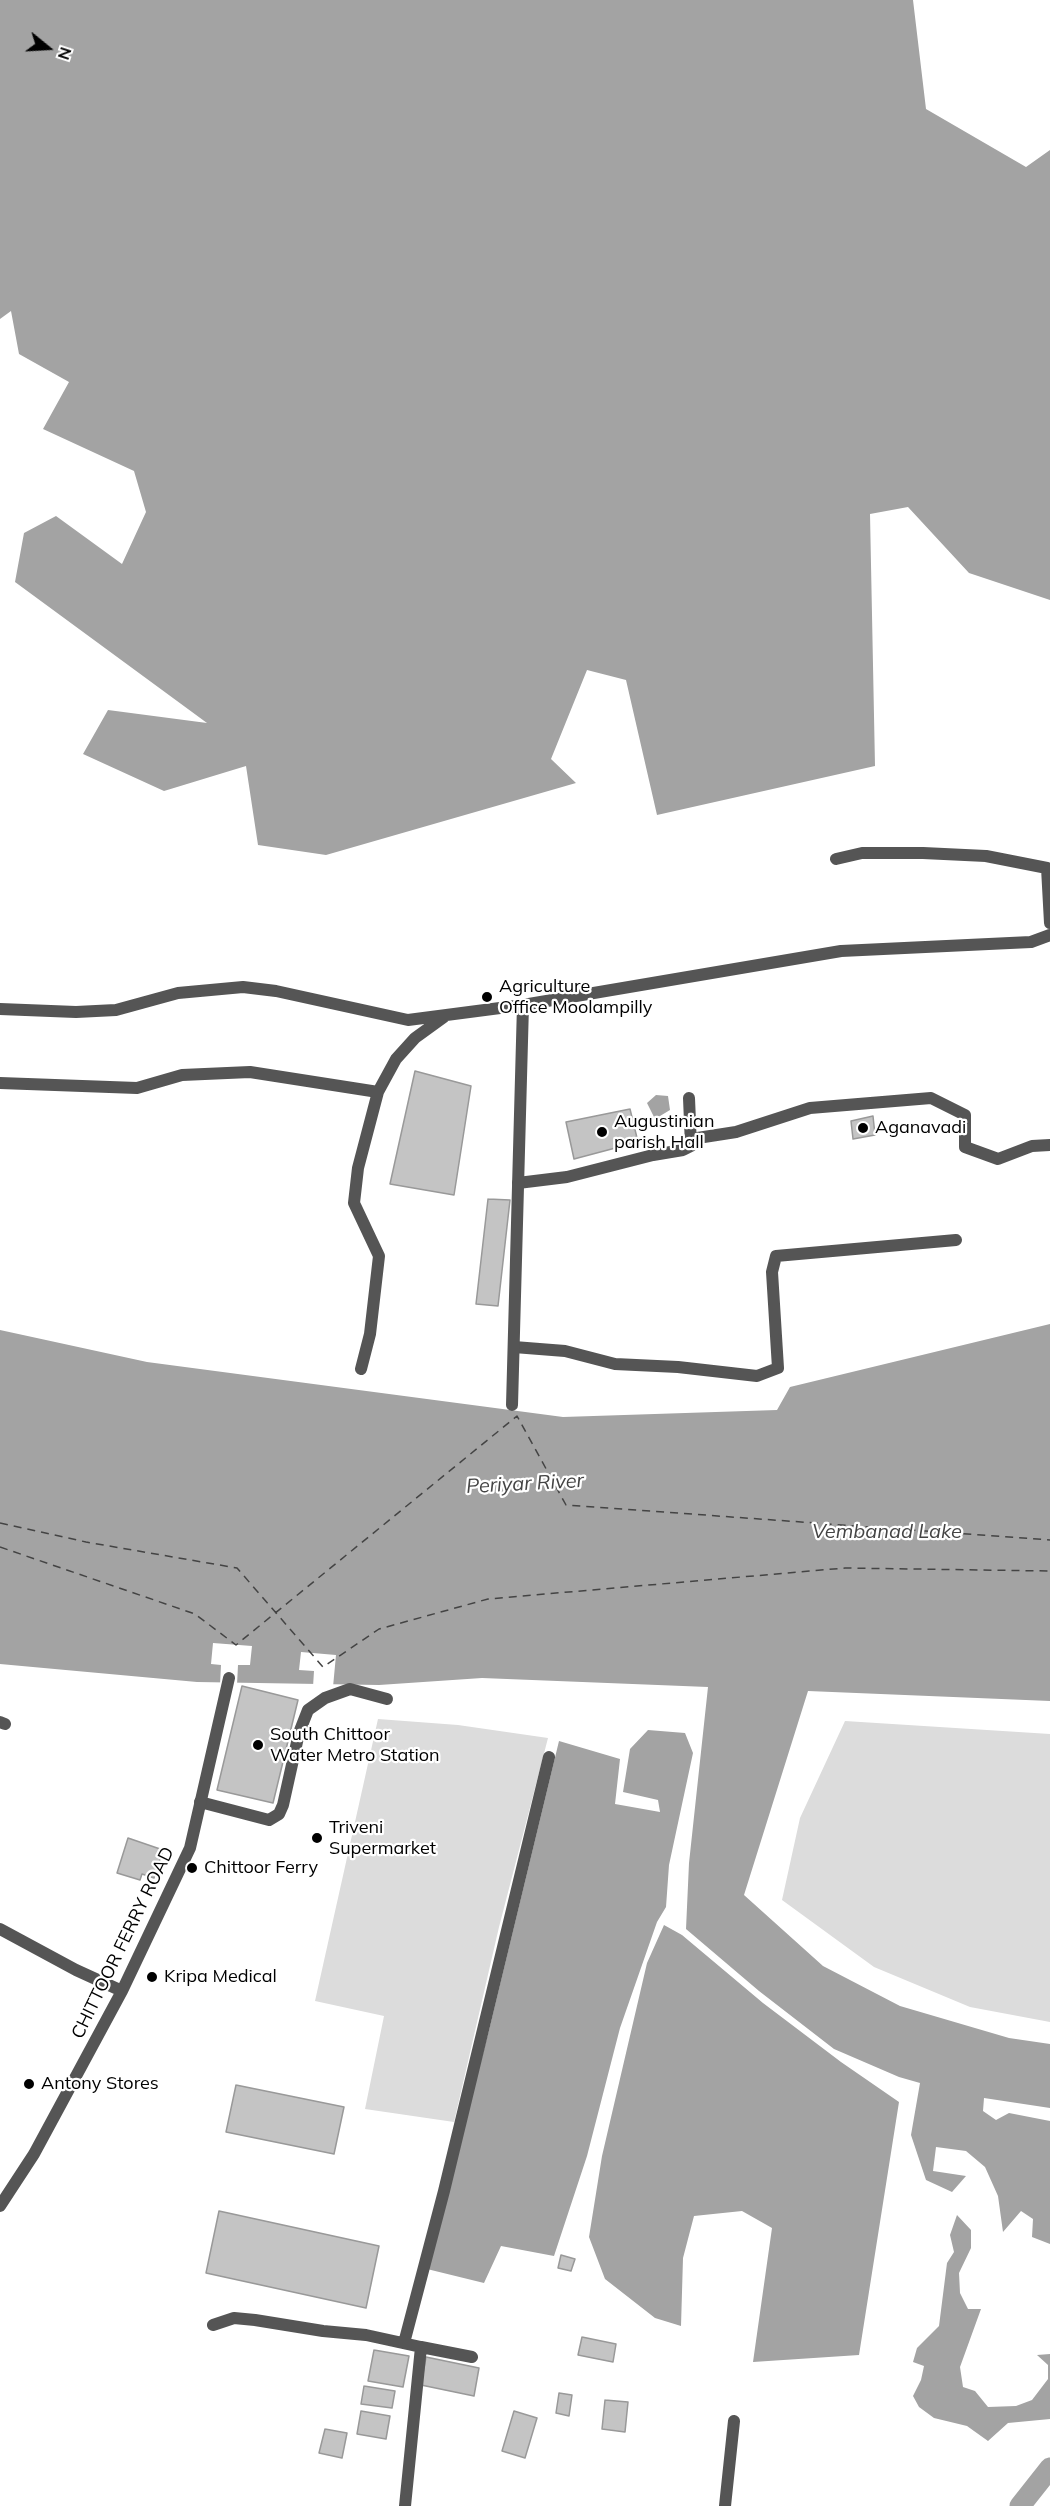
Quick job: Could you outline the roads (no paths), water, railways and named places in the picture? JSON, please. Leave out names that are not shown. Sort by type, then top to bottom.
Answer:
[{"type":"street","points":[[836,859],[862,853],[941,854],[986,856],[1047,868],[1050,922]]},
{"type":"street","points":[[0,1010],[116,1011],[178,993],[243,987],[276,991],[408,1020],[523,1005],[841,951],[1031,942],[1050,935]]},
{"type":"street","points":[[512,1405],[523,1005]]},
{"type":"street","points":[[361,1369],[370,1334],[379,1257],[354,1203],[358,1168],[378,1092],[396,1059],[415,1038],[446,1016]]},
{"type":"street","points":[[0,1083],[137,1088],[182,1075],[250,1072],[378,1092]]},
{"type":"street","points":[[518,1183],[567,1177],[653,1155],[683,1150],[691,1146],[689,1098]]},
{"type":"street","points":[[691,1139],[736,1132],[810,1108],[932,1098],[965,1115],[965,1147],[998,1160],[1032,1146],[1050,1145]]},
{"type":"street","points":[[514,1347],[565,1351],[615,1364],[678,1367],[757,1376],[778,1368],[772,1272],[776,1256],[956,1240]]},
{"type":"street","name":"CHITTOOR FERRY ROAD","points":[[0,2206],[34,2154],[122,1991],[190,1848],[230,1678]]},
{"type":"street","points":[[200,1802],[269,1820],[279,1814],[283,1805],[299,1733],[308,1710],[325,1698],[350,1689],[387,1699]]},
{"type":"street","points":[[404,2343],[444,2192],[549,1757]]},
{"type":"street","points":[[0,1929],[76,1970],[122,1991]]},
{"type":"street","points":[[213,2325],[234,2318],[255,2320],[322,2331],[366,2335],[472,2357]]},
{"type":"street","points":[[405,2506],[421,2347]]},
{"type":"street","points":[[725,2506],[734,2421]]},
{"type":"water","points":[[0,0],[913,0],[926,109],[1026,167],[1050,150],[1050,600],[969,573],[908,507],[870,514],[875,766],[657,815],[626,680],[587,670],[551,759],[576,783],[326,855],[258,845],[246,766],[164,791],[83,754],[108,710],[207,723],[15,582],[24,533],[56,516],[122,564],[146,512],[134,471],[43,429],[69,382],[19,354],[11,311],[0,319]]},
{"type":"water","points":[[656,1095],[668,1096],[670,1110],[655,1119],[647,1103]]},
{"type":"water","name":"Vembanad Lake","points":[[1050,1324],[1050,1701],[808,1691],[744,1895],[823,1966],[900,2006],[1009,2038],[1050,2044],[1050,2108],[984,2098],[983,2111],[996,2120],[1009,2113],[1050,2121],[1050,2244],[1032,2237],[1033,2219],[1021,2211],[1003,2232],[998,2196],[985,2167],[966,2151],[936,2147],[933,2171],[966,2176],[952,2192],[926,2180],[911,2135],[920,2083],[899,2077],[834,2049],[759,1991],[686,1929],[689,1863],[708,1687],[482,1678],[379,1685],[197,1682],[0,1664],[0,1330],[147,1362],[563,1417],[777,1410],[790,1387]]},
{"type":"water","points":[[648,1730],[685,1733],[693,1753],[669,1865],[666,1907],[657,1922],[620,2028],[587,2156],[554,2256],[501,2246],[484,2283],[427,2269],[489,2030],[559,1741],[620,1759],[615,1804],[660,1812],[658,1800],[623,1792],[630,1749]]},
{"type":"water","points":[[664,1925],[682,1935],[763,2003],[841,2062],[899,2102],[859,2355],[753,2362],[772,2228],[742,2211],[694,2216],[683,2258],[681,2326],[655,2318],[605,2279],[589,2237],[602,2156],[647,1963]]},
{"type":"water","points":[[957,2215],[971,2230],[971,2248],[959,2273],[960,2293],[968,2309],[981,2309],[960,2367],[963,2387],[975,2391],[988,2407],[1016,2406],[1032,2400],[1048,2379],[1048,2365],[1037,2355],[1050,2354],[1050,2419],[1008,2423],[988,2441],[967,2426],[934,2418],[919,2407],[913,2396],[921,2380],[924,2366],[913,2362],[917,2348],[939,2326],[947,2263],[954,2252],[950,2235]]},
{"type":"waterway","points":[[1020,2506],[1050,2468]]},
{"type":"place","name":"Agriculture Office Moolampilly","points":[[487,997]]},
{"type":"place","name":"Aganavadi","points":[[863,1128]]},
{"type":"place","name":"Augustinian parish Hall","points":[[602,1132]]},
{"type":"place","name":"South Chittoor Water Metro Station","points":[[258,1745]]},
{"type":"place","name":"Triveni Supermarket","points":[[317,1838]]},
{"type":"place","name":"Chittoor Ferry","points":[[192,1868]]},
{"type":"place","name":"Kripa Medical","points":[[152,1977]]},
{"type":"place","name":"Antony Stores","points":[[29,2084]]},
{"type":"water label","name":"Periyar River","points":[[525,1484]]}]
